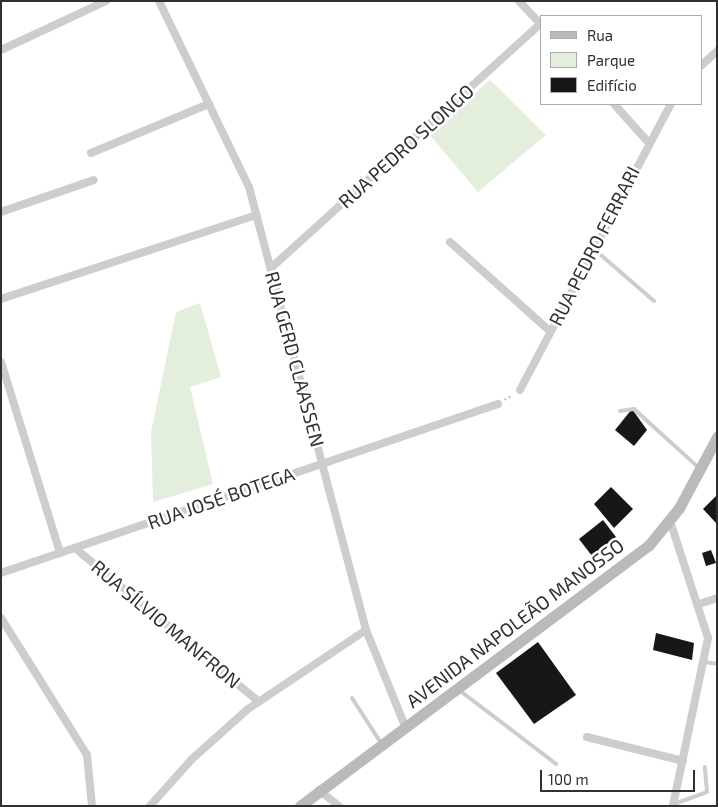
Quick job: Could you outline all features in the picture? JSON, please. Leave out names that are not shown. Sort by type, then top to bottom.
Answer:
[{"type":"street","points":[[1,50],[106,1]]},
{"type":"street","name":"RUA GERD CLAASSEN","points":[[159,1],[244,176],[257,215],[366,630],[405,726]]},
{"type":"street","points":[[519,1],[540,24]]},
{"type":"street","name":"RUA PEDRO SLONGO","points":[[271,268],[540,26]]},
{"type":"street","points":[[703,64],[717,51]]},
{"type":"street","points":[[91,153],[209,104]]},
{"type":"street","points":[[615,105],[648,142]]},
{"type":"street","name":"RUA PEDRO FERRARI","points":[[520,390],[648,142],[670,105]]},
{"type":"street","points":[[1,212],[94,180]]},
{"type":"street","points":[[1,299],[257,215]]},
{"type":"street","points":[[450,242],[550,331]]},
{"type":"street","points":[[1,362],[60,553]]},
{"type":"street","name":"RUA JOSÉ BOTEGA","points":[[1,573],[498,404]]},
{"type":"street","name":"AVENIDA NAPOLEÃO MANOSSO","points":[[300,806],[405,726],[635,557],[670,521],[717,437]]},
{"type":"street","points":[[670,521],[707,630],[705,662],[673,805]]},
{"type":"street","name":"RUA SÍLVIO MANFRON","points":[[75,548],[258,701]]},
{"type":"street","points":[[699,604],[717,598]]},
{"type":"street","points":[[1,618],[86,755],[92,806]]},
{"type":"street","points":[[150,806],[192,759],[258,701],[366,630]]},
{"type":"street","points":[[587,737],[683,760]]},
{"type":"street","points":[[320,790],[339,806]]},
{"type":"lane","points":[[593,248],[654,301]]},
{"type":"lane","points":[[620,411],[634,409],[700,469]]},
{"type":"lane","points":[[705,662],[717,664]]},
{"type":"lane","points":[[457,689],[556,764]]},
{"type":"lane","points":[[352,698],[382,744]]},
{"type":"lane","points":[[673,805],[707,792],[705,767]]},
{"type":"path","points":[[498,404],[520,390]]},
{"type":"green space","points":[[490,80],[546,135],[478,192],[429,134]]},
{"type":"green space","points":[[200,303],[221,377],[190,387],[213,484],[153,502],[151,432],[176,312]]},
{"type":"building","points":[[632,409],[647,430],[634,446],[615,430]]},
{"type":"building","points":[[611,487],[633,509],[614,528],[594,504]]},
{"type":"building","points":[[717,495],[717,524],[703,509]]},
{"type":"building","points":[[603,520],[616,537],[592,556],[579,539]]},
{"type":"building","points":[[711,550],[716,563],[706,566],[702,553]]},
{"type":"building","points":[[656,633],[694,643],[692,660],[653,650]]},
{"type":"building","points":[[538,642],[576,695],[534,724],[496,673]]}]
